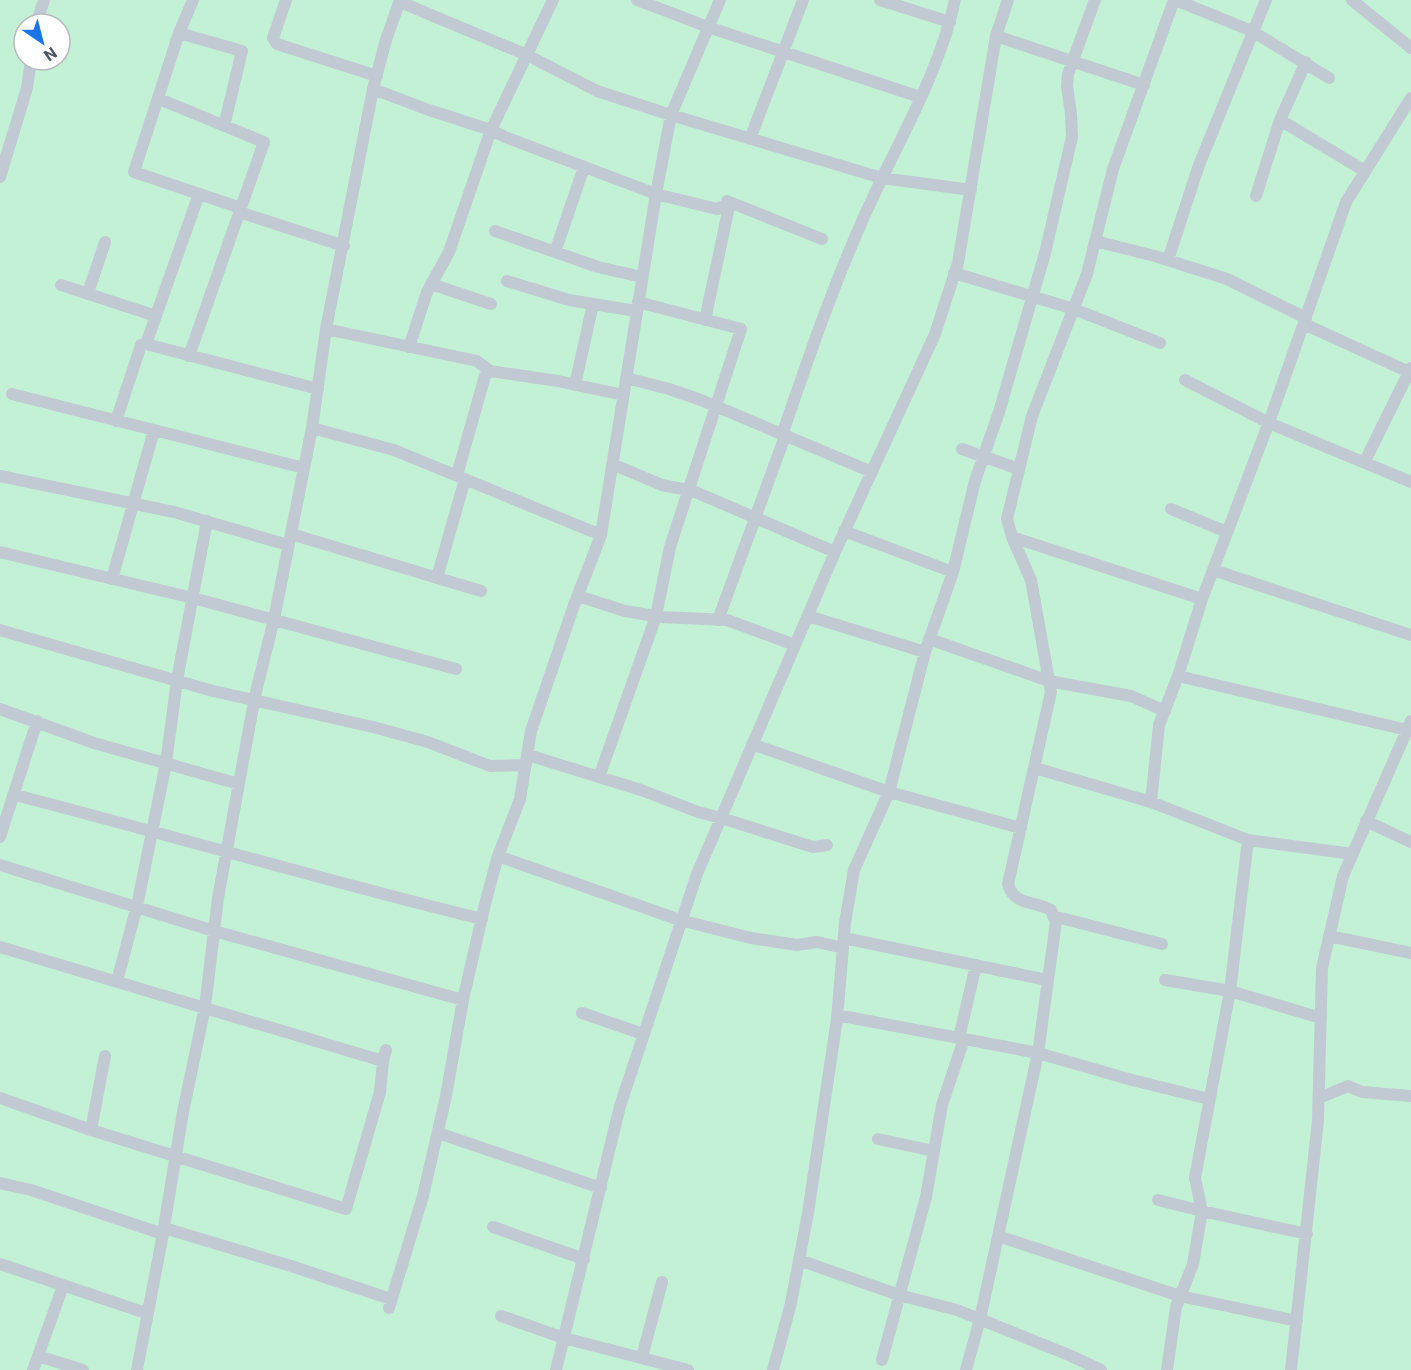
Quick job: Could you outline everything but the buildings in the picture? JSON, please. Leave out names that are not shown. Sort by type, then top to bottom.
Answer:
[{"type":"street","points":[[193,0],[179,33],[134,172],[344,246]]},
{"type":"street","points":[[286,0],[273,39],[277,44],[377,76]]},
{"type":"street","points":[[409,347],[431,284],[449,252],[492,130],[553,0]]},
{"type":"street","points":[[637,0],[708,27],[920,97]]},
{"type":"street","points":[[0,1183],[291,1266],[390,1304],[423,1196],[438,1132],[463,1000],[498,856],[520,799],[531,731],[601,535],[642,277],[671,115],[720,0]]},
{"type":"street","points":[[750,139],[803,0]]},
{"type":"street","points":[[880,0],[950,22]]},
{"type":"street","points":[[718,620],[756,517],[815,340],[859,226],[939,57],[955,0]]},
{"type":"street","points":[[556,1370],[620,1106],[680,920],[697,874],[844,531],[935,334],[954,273],[971,190],[996,36],[1008,0]]},
{"type":"street","points":[[773,1370],[791,1303],[808,1213],[837,1015],[844,923],[854,870],[889,792],[925,652],[953,572],[975,481],[999,412],[1032,298],[1070,147],[1071,114],[1067,86],[1071,61],[1095,0]]},
{"type":"street","points":[[966,1370],[980,1319],[1038,1053],[1056,922],[1052,910],[1017,899],[1010,894],[1008,884],[1051,692],[1031,580],[1012,537],[1007,519],[1032,416],[1087,274],[1113,169],[1174,0],[1252,32],[1306,62],[1329,78]]},
{"type":"street","points":[[1168,260],[1199,165],[1266,0]]},
{"type":"street","points":[[1352,0],[1411,48]]},
{"type":"street","points":[[137,1370],[204,1007],[214,931],[254,701],[274,619],[312,428],[326,329],[373,89],[386,40],[400,1],[527,55],[597,90],[671,115],[882,178],[971,190]]},
{"type":"street","points":[[179,33],[242,51],[224,126]]},
{"type":"street","points":[[996,36],[1144,85]]},
{"type":"street","points":[[1256,196],[1280,120],[1306,62]]},
{"type":"street","points":[[0,177],[27,88],[29,72]]},
{"type":"street","points":[[373,89],[492,130],[656,194],[717,209],[726,205],[727,201],[822,239]]},
{"type":"street","points":[[1151,802],[1159,725],[1178,676],[1202,599],[1269,423],[1346,202],[1411,98]]},
{"type":"street","points":[[159,99],[264,142],[189,356]]},
{"type":"street","points":[[1280,120],[1365,171]]},
{"type":"street","points":[[555,252],[584,166]]},
{"type":"street","points":[[146,344],[199,194]]},
{"type":"street","points":[[705,320],[730,202]]},
{"type":"street","points":[[495,231],[598,267],[642,277]]},
{"type":"street","points":[[1095,241],[1168,260],[1227,279],[1409,374],[1365,461]]},
{"type":"street","points":[[88,293],[105,242]]},
{"type":"street","points":[[954,273],[1074,309],[1160,343]]},
{"type":"street","points":[[507,281],[569,300],[637,307],[741,329],[670,547],[656,616],[599,777]]},
{"type":"street","points":[[431,284],[491,304]]},
{"type":"street","points":[[61,285],[156,316]]},
{"type":"street","points":[[575,385],[593,304]]},
{"type":"street","points":[[326,329],[477,361],[490,371]]},
{"type":"street","points":[[116,421],[141,345],[146,344],[318,389]]},
{"type":"street","points":[[438,578],[485,376],[490,371],[497,370],[623,395]]},
{"type":"street","points":[[626,378],[669,389],[715,406],[872,472]]},
{"type":"street","points":[[1185,380],[1269,423],[1411,482]]},
{"type":"street","points":[[12,394],[304,468]]},
{"type":"street","points":[[312,428],[394,450],[601,535]]},
{"type":"street","points":[[112,579],[154,430]]},
{"type":"street","points":[[962,449],[1020,469]]},
{"type":"street","points":[[612,464],[662,485],[688,490],[835,552]]},
{"type":"street","points":[[0,476],[290,540],[481,591]]},
{"type":"street","points":[[1171,509],[1227,532]]},
{"type":"street","points":[[117,981],[136,906],[166,763],[177,680],[207,521]]},
{"type":"street","points":[[844,531],[953,572]]},
{"type":"street","points":[[1012,537],[1202,599]]},
{"type":"street","points":[[0,552],[193,598],[456,669]]},
{"type":"street","points":[[1213,570],[1411,635]]},
{"type":"street","points":[[578,596],[625,611],[656,616],[726,620],[795,645]]},
{"type":"street","points":[[808,616],[925,652]]},
{"type":"street","points":[[0,630],[254,701],[373,727],[428,742],[490,766],[527,760],[599,777],[698,812],[813,847],[827,845]]},
{"type":"street","points":[[929,639],[1049,681],[1131,696],[1165,711]]},
{"type":"street","points":[[1178,676],[1410,727],[1343,876],[1322,968],[1319,1098],[1307,1234],[1291,1370]]},
{"type":"street","points":[[0,709],[94,743],[239,784]]},
{"type":"street","points":[[0,837],[37,721]]},
{"type":"street","points":[[752,744],[889,792],[1021,828]]},
{"type":"street","points":[[1035,768],[1151,802],[1248,840],[1353,854]]},
{"type":"street","points":[[15,795],[365,890],[482,919]]},
{"type":"street","points":[[1366,821],[1411,842]]},
{"type":"street","points":[[1167,1370],[1176,1307],[1193,1264],[1202,1212],[1195,1178],[1230,991],[1248,840]]},
{"type":"street","points":[[498,856],[680,920],[751,938],[797,945],[817,942],[844,943],[976,965],[1047,980]]},
{"type":"street","points":[[0,865],[214,931],[463,1000]]},
{"type":"street","points":[[1053,916],[1162,944]]},
{"type":"street","points":[[1329,936],[1411,953]]},
{"type":"street","points":[[0,947],[204,1007],[384,1055],[380,1092],[346,1209],[91,1130],[0,1098]]},
{"type":"street","points":[[882,1360],[926,1197],[942,1105],[961,1038],[976,965]]},
{"type":"street","points":[[1165,980],[1230,991],[1321,1018]]},
{"type":"street","points":[[582,1013],[644,1034]]},
{"type":"street","points":[[837,1015],[1038,1053],[1209,1099]]},
{"type":"street","points":[[91,1130],[105,1056]]},
{"type":"street","points":[[1319,1098],[1348,1086],[1362,1092],[1411,1096]]},
{"type":"street","points":[[438,1132],[601,1188]]},
{"type":"street","points":[[878,1139],[934,1151]]},
{"type":"street","points":[[1158,1200],[1202,1212],[1307,1234]]},
{"type":"street","points":[[493,1227],[584,1259]]},
{"type":"street","points":[[998,1236],[1180,1296],[1297,1321]]},
{"type":"street","points":[[799,1260],[899,1295],[957,1310],[1101,1370]]},
{"type":"street","points":[[0,1264],[147,1313]]},
{"type":"street","points":[[642,1358],[662,1282]]},
{"type":"street","points":[[33,1370],[63,1286]]},
{"type":"street","points":[[501,1316],[564,1338],[688,1370]]},
{"type":"street","points":[[38,1356],[83,1370]]},
{"type":"green space","points":[[0,0],[1411,0],[1411,1370],[0,1370]]}]
